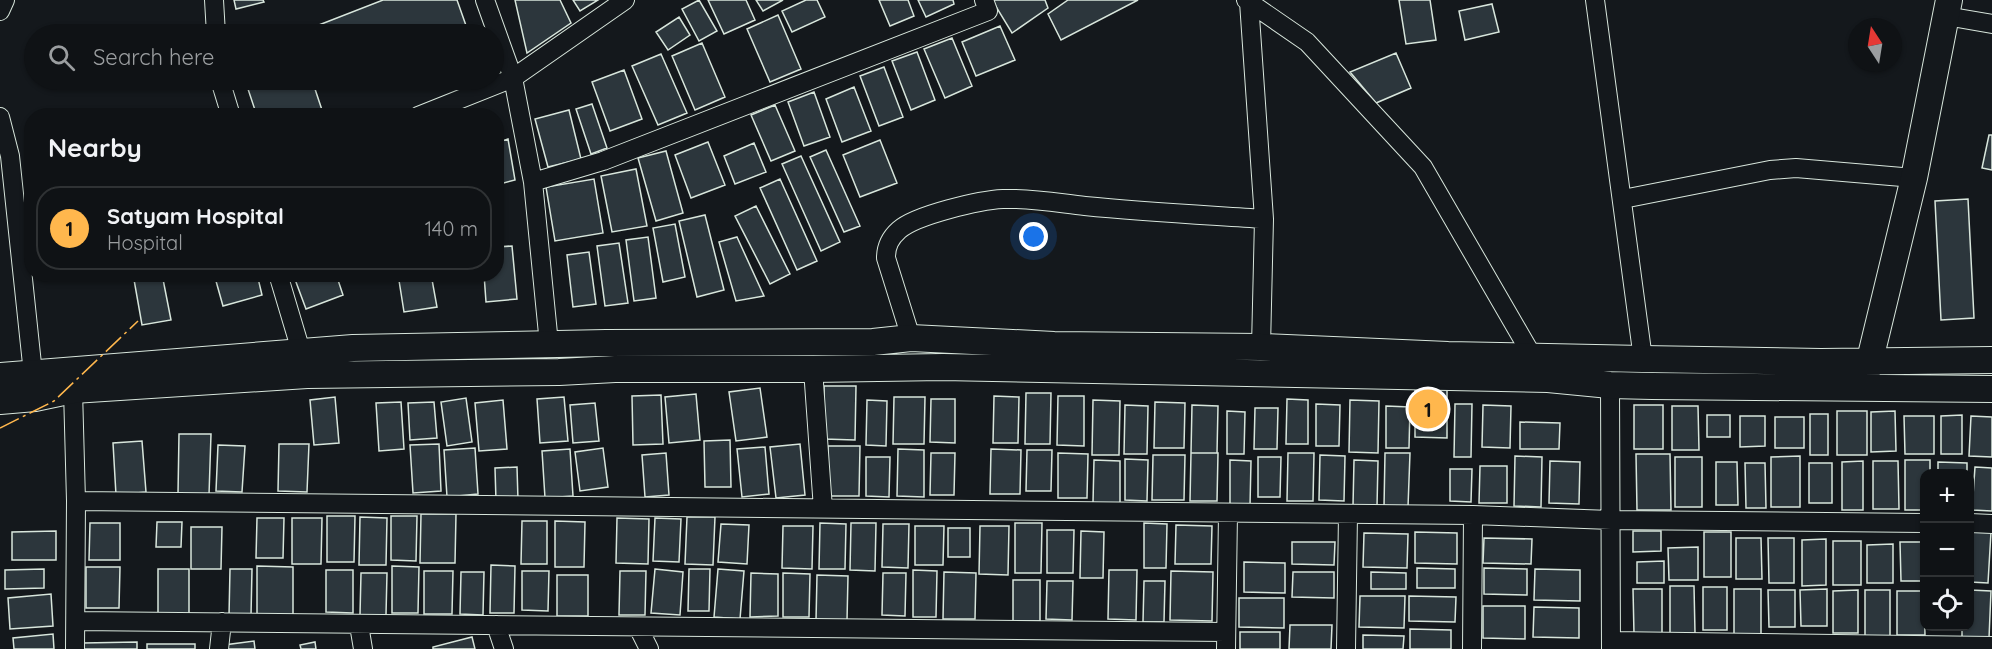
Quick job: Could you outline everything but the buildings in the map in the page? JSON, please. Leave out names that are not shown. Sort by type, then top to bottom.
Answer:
[{"type":"street","points":[[0,11],[5,0]]},
{"type":"street","points":[[214,0],[215,24]]},
{"type":"street","points":[[485,0],[493,24]]},
{"type":"street","points":[[504,86],[514,83],[625,0]]},
{"type":"street","points":[[533,182],[603,161],[988,11],[984,0]]},
{"type":"street","points":[[1595,0],[1643,359]]},
{"type":"street","points":[[1248,1],[1264,219],[1261,347]]},
{"type":"street","points":[[1248,1],[1307,42],[1423,167],[1533,357]]},
{"type":"street","points":[[1864,388],[1868,361],[1914,178],[1948,8],[1992,24]]},
{"type":"street","points":[[504,54],[514,83],[522,118],[533,182],[549,344]]},
{"type":"street","points":[[223,90],[229,108]]},
{"type":"street","points":[[441,108],[494,90]]},
{"type":"street","points":[[0,117],[10,156],[34,385]]},
{"type":"street","points":[[1623,199],[1770,170],[1796,168],[1914,178]]},
{"type":"street","points":[[911,338],[886,258],[886,248],[891,238],[901,228],[955,207],[1001,199],[1027,199],[1086,206],[1264,219]]},
{"type":"street","points":[[280,282],[301,351]]},
{"type":"street","points":[[0,400],[34,385],[301,351],[549,344],[873,342],[911,338],[1054,345],[1261,347],[1448,356],[1868,361],[1992,360]]},
{"type":"street","points":[[615,369],[616,343]]},
{"type":"street","points":[[0,376],[34,385],[73,390],[307,375],[943,366],[1548,379],[1610,385],[1992,389]]},
{"type":"street","points":[[813,369],[823,509]]},
{"type":"street","points":[[1610,385],[1611,645],[1980,647]]},
{"type":"street","points":[[73,390],[77,621],[75,649]]},
{"type":"street","points":[[76,501],[1473,515],[1611,520],[1920,523]]},
{"type":"street","points":[[77,621],[638,627],[1226,641],[1228,513]]},
{"type":"street","points":[[1346,649],[1348,514]]},
{"type":"street","points":[[1472,649],[1473,515]]},
{"type":"street","points":[[1974,523],[1992,524]]},
{"type":"street","points":[[219,649],[222,622]]},
{"type":"street","points":[[359,625],[363,649]]},
{"type":"street","points":[[496,625],[504,649]]},
{"type":"street","points":[[638,627],[649,649]]},
{"type":"power","points":[[0,428],[54,401],[138,321]]},
{"type":"place","name":"Satyam Hospital","points":[[1428,409]]}]
